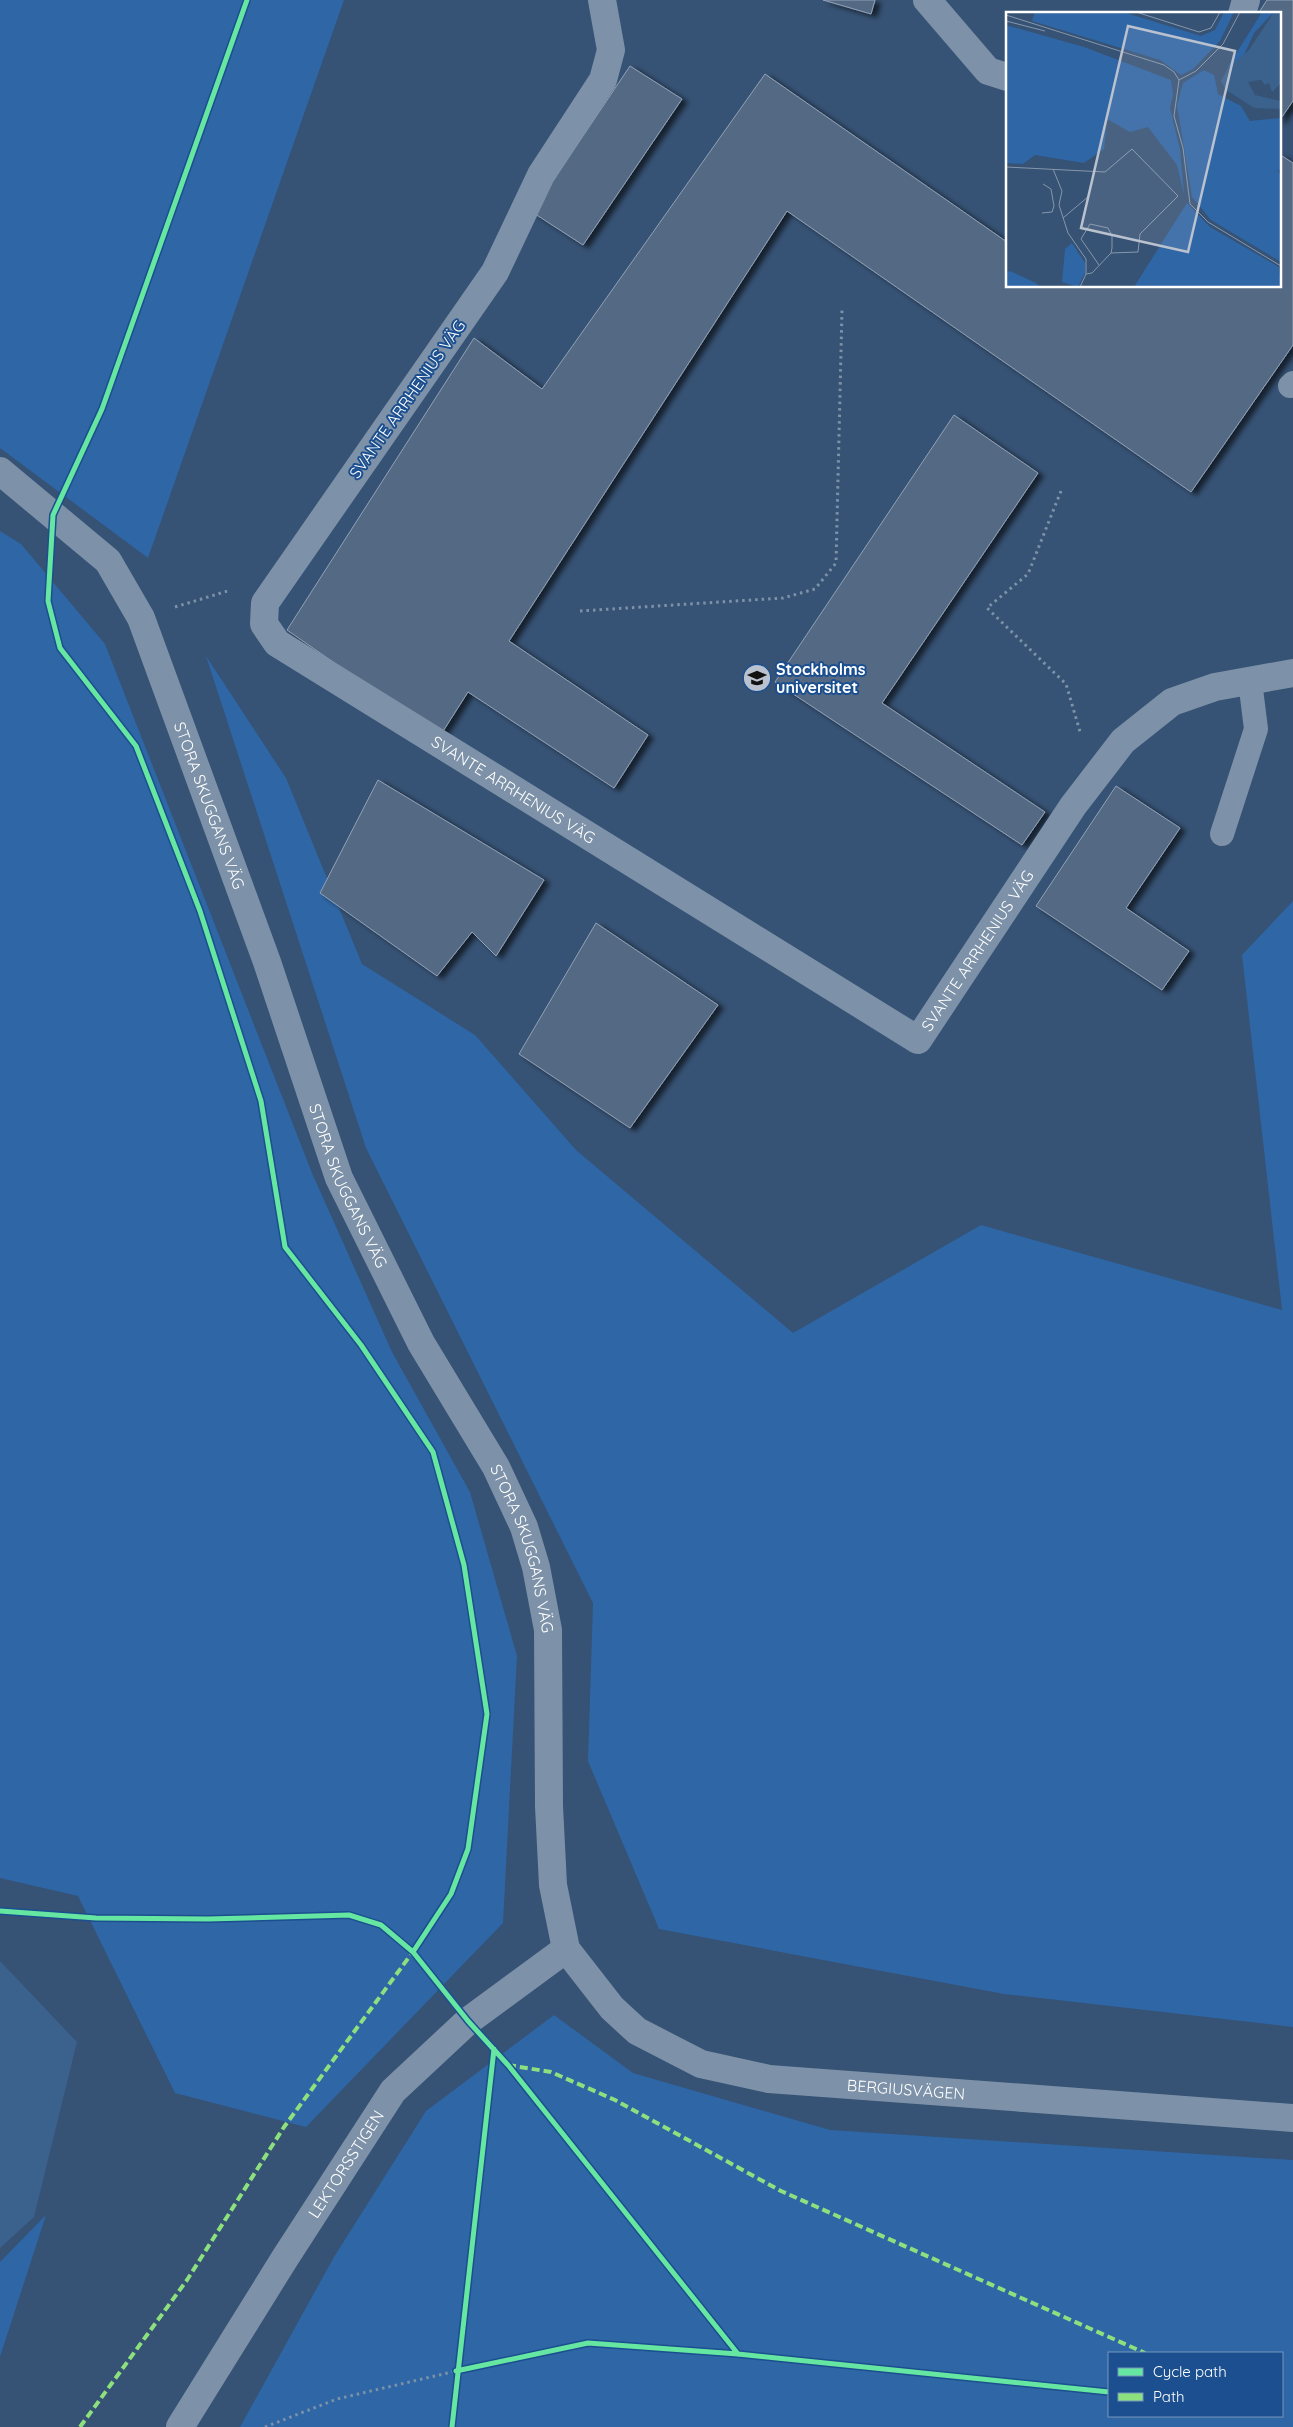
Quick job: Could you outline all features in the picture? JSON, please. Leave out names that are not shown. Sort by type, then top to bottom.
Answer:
[{"type":"street","name":"SVANTE ARRHENIUS VÄG","points":[[602,0],[611,50],[603,80],[541,175],[495,272],[265,603],[264,624],[277,643],[918,1040],[1074,806],[1123,741],[1172,702],[1215,687],[1293,673]]},
{"type":"street","points":[[927,0],[988,72],[1006,77]]},
{"type":"street","name":"STORA SKUGGANS VÄG","points":[[0,471],[108,561],[141,618],[241,890],[339,1178],[421,1343],[496,1467],[524,1527],[536,1567],[548,1630],[549,1806],[552,1885],[566,1949]]},
{"type":"street","name":"BERGIUSVÄGEN","points":[[566,1949],[612,2008],[637,2031],[701,2064],[769,2079],[1293,2118]]},
{"type":"street","name":"LEKTORSSTIGEN","points":[[180,2427],[275,2274],[393,2091],[468,2021],[566,1949]]},
{"type":"lane","points":[[1222,834],[1256,728],[1250,681]]},
{"type":"path","points":[[580,611],[783,598],[815,589],[836,564],[842,310]]},
{"type":"path","points":[[1062,492],[1028,574],[987,608],[1066,684],[1095,778]]},
{"type":"path","points":[[191,602],[236,589]]},
{"type":"path","points":[[456,2380],[458,2361]]},
{"type":"path","points":[[265,2427],[337,2398],[466,2369]]},
{"type":"shaded area","points":[[0,0],[344,0],[148,558],[0,448]]},
{"type":"shaded area","points":[[0,531],[21,544],[105,644],[312,1173],[392,1352],[470,1492],[517,1656],[503,1923],[306,2127],[175,2093],[78,1896],[0,1878]]},
{"type":"shaded area","points":[[206,656],[286,778],[362,964],[475,1035],[576,1150],[793,1333],[981,1225],[1282,1310],[1242,955],[1293,901],[1293,2027],[1004,1994],[659,1929],[588,1761],[593,1603],[366,1148]]},
{"type":"shaded area","points":[[0,1961],[77,2042],[34,2217],[0,2248]]},
{"type":"shaded area","points":[[554,2015],[633,2073],[830,2130],[1293,2160],[1293,2427],[240,2427],[334,2257],[426,2111]]},
{"type":"shaded area","points":[[46,2215],[0,2357],[0,2262]]},
{"type":"building","points":[[823,0],[875,0],[871,14]]},
{"type":"building","points":[[1267,0],[1293,0],[1293,101],[1280,120],[1280,12],[1259,12]]},
{"type":"building","points":[[630,66],[682,99],[583,245],[532,212]]},
{"type":"building","points":[[765,74],[1006,241],[1006,288],[1280,288],[1280,155],[1293,163],[1293,345],[1191,492],[787,211],[509,641],[648,735],[614,788],[468,692],[440,736],[287,630],[474,338],[542,389]]},
{"type":"building","points":[[954,415],[1038,473],[882,703],[1045,812],[1022,845],[775,682]]},
{"type":"building","points":[[378,780],[544,880],[496,956],[472,932],[437,976],[320,893]]},
{"type":"building","points":[[1116,786],[1180,828],[1126,908],[1189,951],[1162,990],[1036,906]]},
{"type":"building","points":[[596,923],[718,1005],[630,1128],[519,1054]]},
{"type":"marked path","points":[[80,2427],[187,2280],[284,2127],[415,1949]]},
{"type":"marked path","points":[[508,2065],[551,2072],[615,2100],[781,2191],[1143,2352]]},
{"type":"cycle path","points":[[247,0],[102,409],[53,515],[48,601],[60,648],[136,746],[200,911],[261,1101],[285,1247],[361,1345],[433,1452],[464,1565],[487,1714],[468,1849],[451,1894],[413,1952]]},
{"type":"cycle path","points":[[0,1911],[96,1918],[208,1919],[349,1915],[381,1925],[413,1952],[468,2021],[508,2065],[738,2354]]},
{"type":"cycle path","points":[[452,2427],[494,2049]]},
{"type":"cycle path","points":[[456,2371],[588,2343],[738,2354],[1108,2392]]},
{"type":"place","name":"Stockholms universitet","points":[[757,678]]}]
